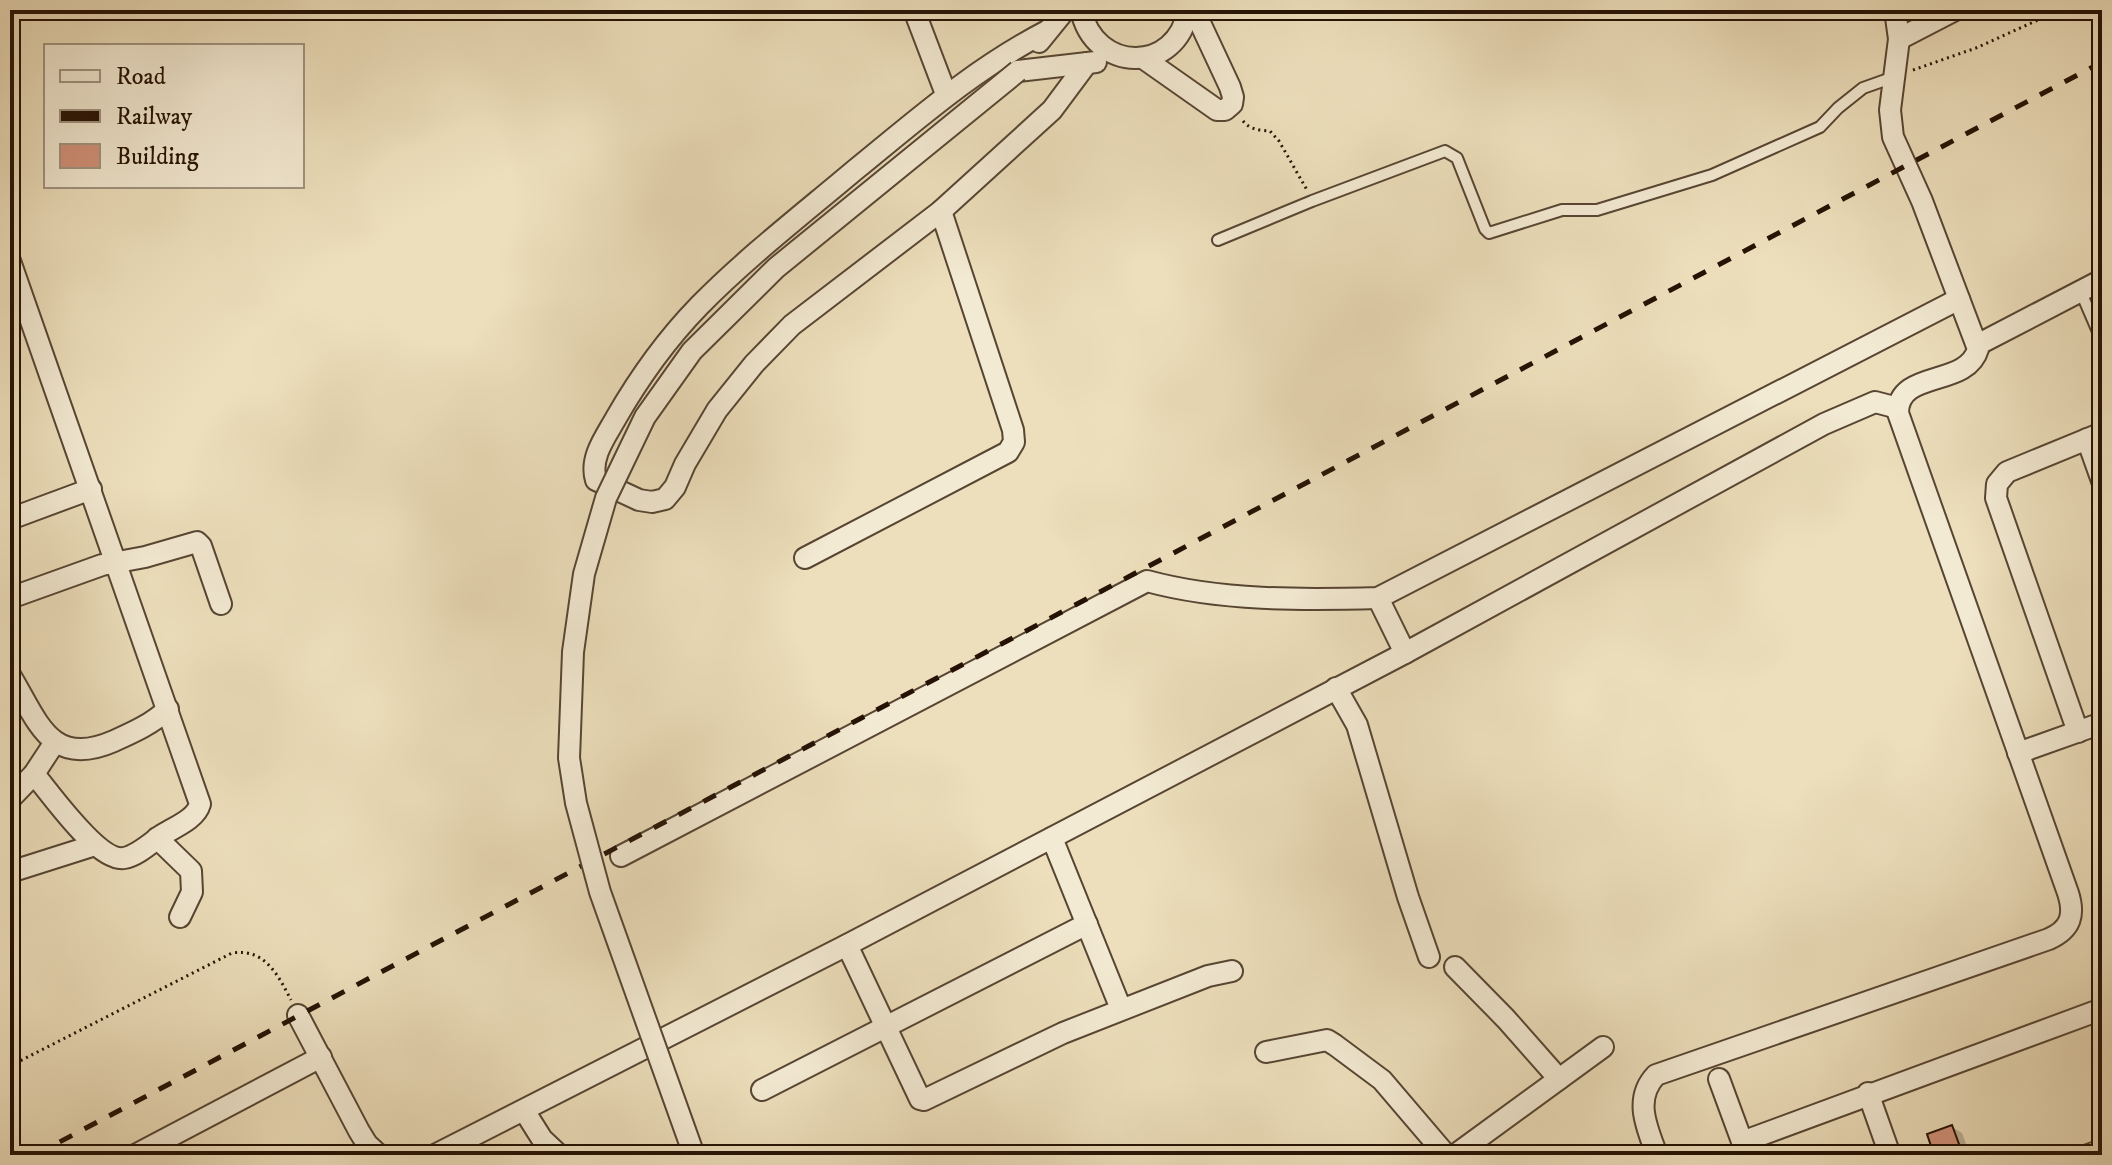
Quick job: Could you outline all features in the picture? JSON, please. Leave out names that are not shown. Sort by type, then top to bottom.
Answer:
[{"type":"street","points":[[914,10],[946,94]]},
{"type":"street","points":[[694,1155],[600,892],[576,803],[569,758],[573,652],[584,574],[606,498],[645,417],[692,351],[776,268],[1018,71],[1065,10]]},
{"type":"street","points":[[1081,10],[1096,43],[1116,56],[1135,58],[1217,110],[1225,110],[1232,104],[1230,87],[1194,10]]},
{"type":"street","points":[[1018,71],[1135,58],[1161,52],[1175,40],[1185,23],[1188,10]]},
{"type":"street","points":[[1657,1155],[1643,1103],[1647,1084],[1656,1075],[2049,939],[2065,929],[2071,917],[2070,901],[1898,408],[1901,397],[1911,389],[1970,365],[1977,354],[1977,345],[1922,201],[1893,137],[1890,110],[1899,39],[1895,10]]},
{"type":"street","points":[[1899,39],[1955,10]]},
{"type":"street","points":[[1047,31],[1004,53],[946,94],[699,306],[636,384],[597,452],[594,466],[596,480],[639,500],[652,502],[665,499],[675,487],[717,410],[754,364],[792,325],[941,211],[1052,110],[1087,63]]},
{"type":"street","points":[[805,558],[1008,452],[1014,442],[1013,430],[941,211]]},
{"type":"street","points":[[10,261],[200,804],[195,814],[123,858],[109,855],[95,845],[34,774]]},
{"type":"street","points":[[1977,345],[2102,280]]},
{"type":"street","points":[[621,856],[1147,581],[1173,588],[1273,597],[1378,598],[1959,299]]},
{"type":"street","points":[[435,1155],[525,1112],[1405,653],[1834,419],[1875,402],[1898,408]]},
{"type":"street","points":[[2078,732],[1996,498],[1997,484],[2007,472],[2094,436],[2102,481]]},
{"type":"street","points":[[10,519],[91,489]]},
{"type":"street","points":[[10,598],[102,565],[197,542],[221,604]]},
{"type":"street","points":[[1378,598],[1405,653]]},
{"type":"street","points":[[10,675],[37,720],[55,742],[68,749],[90,750],[144,728],[168,709]]},
{"type":"street","points":[[1336,688],[1357,725],[1429,957]]},
{"type":"street","points":[[2018,753],[2102,723]]},
{"type":"street","points":[[10,799],[34,774],[55,742]]},
{"type":"street","points":[[157,838],[191,871],[192,892],[180,917]]},
{"type":"street","points":[[1052,838],[1121,1009]]},
{"type":"street","points":[[10,872],[95,845]]},
{"type":"street","points":[[762,1090],[1087,924]]},
{"type":"street","points":[[847,945],[920,1099],[927,1100],[978,1072],[1121,1009],[1208,976],[1232,971]]},
{"type":"street","points":[[1455,967],[1559,1079]]},
{"type":"street","points":[[298,1015],[359,1131],[379,1155]]},
{"type":"street","points":[[1719,1079],[1745,1148],[1868,1093],[2100,1017]]},
{"type":"street","points":[[1266,1052],[1327,1040],[1382,1080],[1446,1155]]},
{"type":"street","points":[[1455,1155],[1603,1047]]},
{"type":"street","points":[[135,1155],[321,1057]]},
{"type":"street","points":[[1868,1093],[1890,1155]]},
{"type":"street","points":[[525,1112],[542,1139],[559,1155]]},
{"type":"street","points":[[2088,1155],[2102,1150]]},
{"type":"lane","points":[[1218,240],[1312,201],[1450,151],[1457,158],[1489,233],[1562,210],[1597,210],[1712,175],[1820,127],[1863,88],[1894,77]]},
{"type":"lane","points":[[2080,290],[2102,341]]},
{"type":"path","points":[[1894,77],[1976,48],[2060,10]]},
{"type":"path","points":[[1232,104],[1246,125],[1270,131],[1279,141],[1312,201]]},
{"type":"path","points":[[10,1066],[232,953],[254,954],[266,962],[281,980],[298,1015]]},
{"type":"building","points":[[1952,1125],[1963,1155],[1934,1155],[1927,1134]]},
{"type":"railway","points":[[35,1155],[2102,62]]}]
